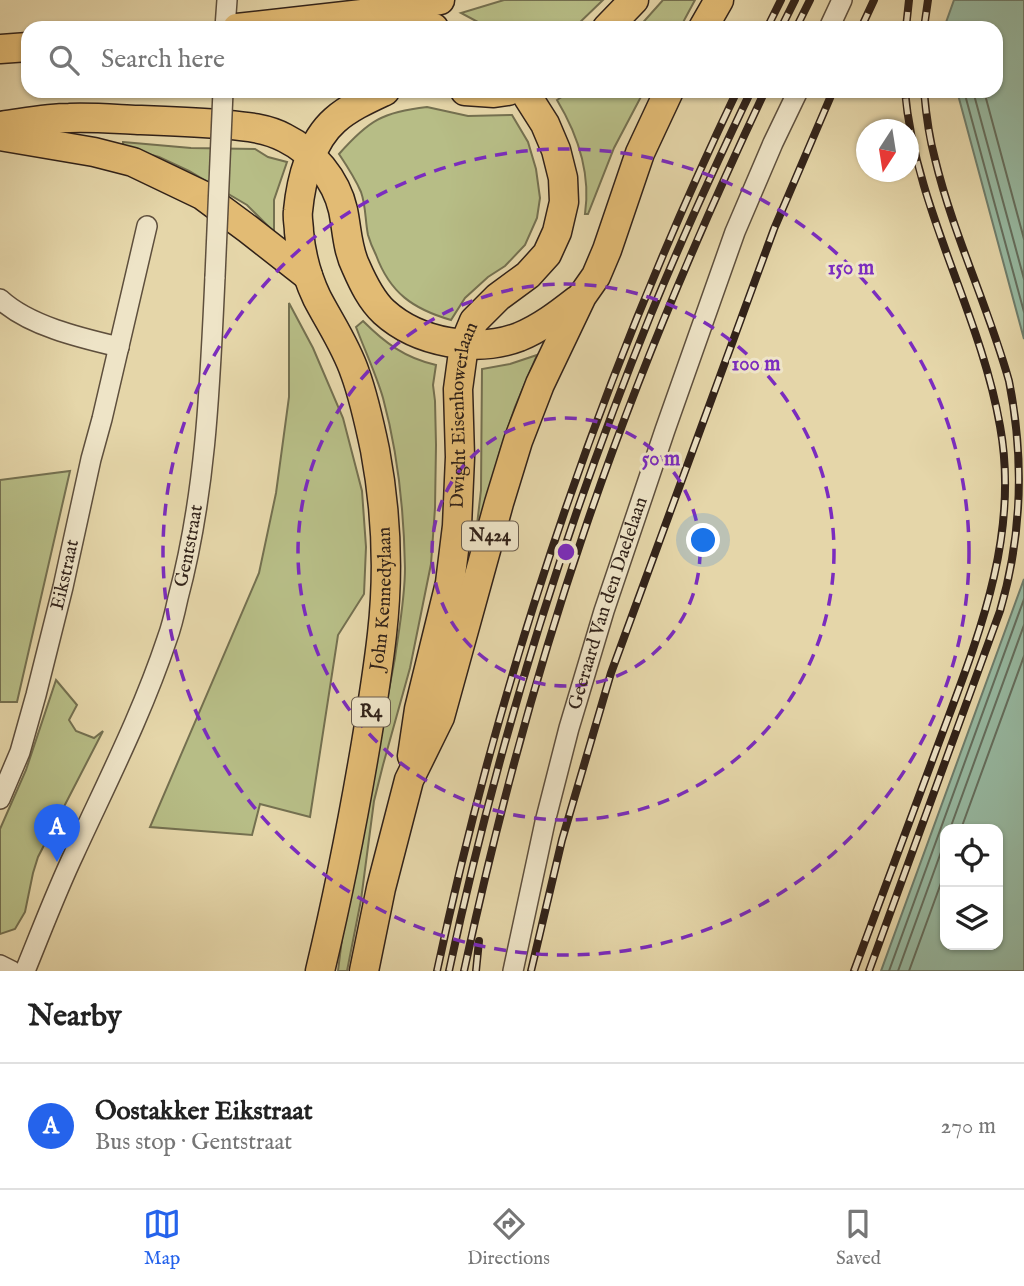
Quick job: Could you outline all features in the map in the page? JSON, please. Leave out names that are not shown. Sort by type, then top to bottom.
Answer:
[{"type":"highway","points":[[299,21],[379,12],[440,0]]},
{"type":"highway","points":[[614,21],[635,0]]},
{"type":"highway","points":[[707,21],[719,0]]},
{"type":"highway","points":[[379,12],[409,21]]},
{"type":"highway","points":[[0,50],[21,48]]},
{"type":"highway","name":"John Kennedylaan","points":[[320,971],[345,858],[372,708],[383,631],[386,566],[375,450],[355,373],[338,333],[317,298],[308,276],[300,242],[298,213],[302,185],[311,156],[322,135],[335,120],[370,98]]},
{"type":"highway","name":"Dwight Eisenhowerlaan","points":[[409,780],[419,709],[450,583],[457,526],[460,457],[458,389],[464,345],[474,321],[498,297],[528,275],[547,254],[557,232],[564,202],[559,160],[545,124],[528,98]]},
{"type":"highway","name":"N424","points":[[409,780],[440,717],[518,441],[540,384],[607,250],[640,153],[666,98]]},
{"type":"highway","name":"N424","points":[[0,126],[68,117],[235,126],[261,129],[285,138],[311,156],[328,174],[343,209],[354,264],[368,291],[384,311],[402,325],[443,341],[464,345],[491,344],[518,337],[544,325],[582,296]]},
{"type":"highway","name":"John Kennedylaan","points":[[0,136],[94,152],[133,162],[202,195],[308,276]]},
{"type":"highway","name":"R4","points":[[365,971],[381,888],[409,780]]},
{"type":"street","points":[[226,21],[227,0]]},
{"type":"street","points":[[832,21],[842,0]]},
{"type":"street","name":"Gentstraat","points":[[25,971],[62,881],[142,708],[168,638],[185,573],[198,511],[206,439],[223,98]]},
{"type":"street","name":"Geeraard Van den Daelelaan","points":[[513,971],[545,822],[569,728],[609,598],[735,232],[795,98]]},
{"type":"street","name":"Eikstraat","points":[[0,799],[20,752],[36,695],[147,226]]},
{"type":"street","points":[[0,299],[28,320],[119,347]]},
{"type":"street","points":[[0,965],[12,971]]},
{"type":"shaded area","points":[[504,0],[603,0],[581,21],[476,21],[461,13]]},
{"type":"shaded area","points":[[663,0],[695,0],[684,21],[644,21]]},
{"type":"shaded area","points":[[640,98],[614,148],[588,214],[585,214],[586,184],[581,155],[557,100]]},
{"type":"shaded area","points":[[427,107],[468,116],[512,115],[528,142],[536,169],[540,198],[537,218],[525,245],[505,266],[465,298],[451,320],[414,305],[388,280],[369,238],[361,192],[339,154],[359,133],[378,120],[399,112]]},
{"type":"shaded area","points":[[123,142],[191,148],[255,149],[268,157],[287,162],[274,200],[274,232],[247,205],[189,171],[159,157],[123,147]]},
{"type":"shaded area","points":[[289,303],[313,348],[343,418],[362,491],[366,547],[364,594],[338,635],[310,817],[260,804],[252,835],[150,827],[259,573],[276,493],[289,397]]},
{"type":"shaded area","points":[[363,321],[396,349],[436,365],[433,385],[435,508],[431,564],[410,668],[374,801],[361,900],[347,971],[338,971],[343,931],[395,658],[405,579],[403,525],[396,461],[383,398],[356,327]]},
{"type":"shaded area","points":[[537,355],[500,451],[481,525],[477,525],[481,490],[482,369]]},
{"type":"shaded area","points":[[70,471],[17,702],[0,702],[0,480]]},
{"type":"shaded area","points":[[56,680],[77,705],[69,720],[76,731],[94,738],[103,731],[38,857],[25,912],[15,929],[0,934],[0,829],[26,770]]},
{"type":"water","points":[[954,0],[1024,0],[1024,339],[959,98],[1003,98],[1003,21],[946,21]]},
{"type":"water","points":[[1024,579],[1024,971],[881,971]]},
{"type":"railway","points":[[770,21],[781,0]]},
{"type":"railway","points":[[784,21],[795,0]]},
{"type":"railway","points":[[800,21],[810,0]]},
{"type":"railway","points":[[864,21],[874,0]]},
{"type":"railway","points":[[907,21],[909,0]]},
{"type":"railway","points":[[925,21],[928,0]]},
{"type":"railway","points":[[437,971],[492,745],[561,522],[600,412],[643,304],[734,98]]},
{"type":"railway","points":[[449,971],[511,720],[590,474],[651,314],[748,98]]},
{"type":"railway","points":[[464,971],[518,750],[584,532],[668,309],[762,98]]},
{"type":"railway","points":[[531,971],[562,840],[611,673],[774,229],[830,98]]},
{"type":"railway","points":[[854,971],[965,673],[990,593],[1004,511],[1005,469],[991,383],[921,177],[906,98]]},
{"type":"railway","points":[[869,971],[1000,611],[1013,554],[1018,496],[1017,438],[1009,381],[942,187],[931,142],[925,98]]},
{"type":"railway","points":[[476,971],[479,941]]},
{"type":"place","name":"Oostakker Eikstraat","points":[[57,862]]}]
